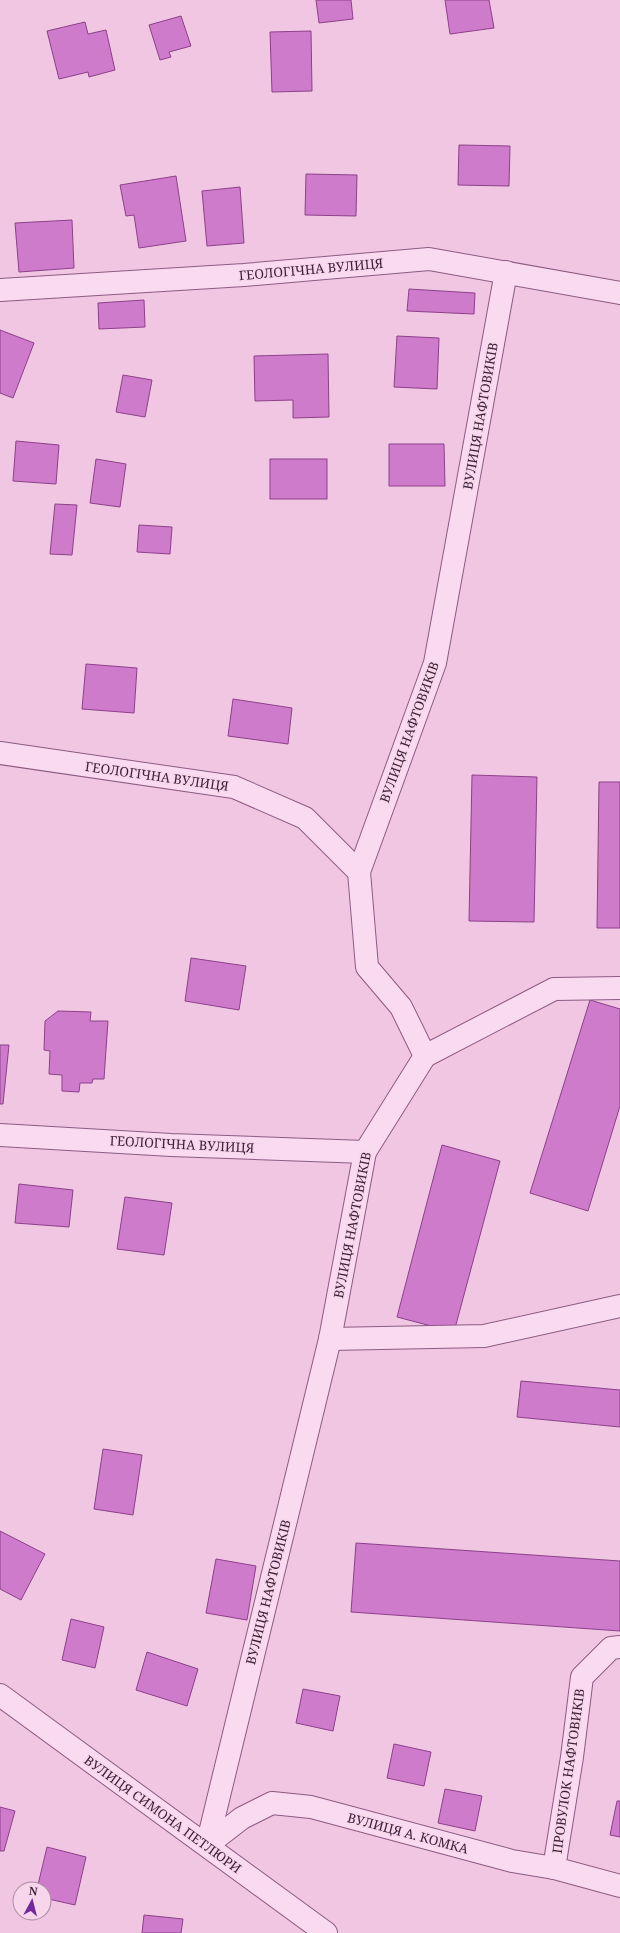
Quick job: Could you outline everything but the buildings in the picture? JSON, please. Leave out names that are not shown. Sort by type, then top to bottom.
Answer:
[{"type":"street","name":"ГЕОЛОГІЧНА ВУЛИЦЯ","points":[[0,290],[236,275],[429,259],[620,293]]},
{"type":"street","name":"ВУЛИЦЯ НАФТОВИКІВ","points":[[207,1845],[330,1339],[365,1152],[425,1056],[400,1007],[366,967],[358,872],[435,663],[506,272]]},
{"type":"street","name":"ГЕОЛОГІЧНА ВУЛИЦЯ","points":[[0,753],[234,787],[306,818],[358,872]]},
{"type":"street","points":[[425,1056],[554,989],[620,988]]},
{"type":"street","name":"ГЕОЛОГІЧНА ВУЛИЦЯ","points":[[0,1135],[171,1145],[365,1152]]},
{"type":"street","points":[[330,1339],[484,1336],[620,1306]]},
{"type":"street","name":"ПРОВУЛОК НАФТОВИКІВ","points":[[554,1868],[572,1757],[582,1677],[611,1648],[620,1647]]},
{"type":"street","name":"ВУЛИЦЯ СИМОНА ПЕТЛЮРИ","points":[[0,1695],[326,1933]]},
{"type":"street","name":"ВУЛИЦЯ А. КОМКА","points":[[207,1845],[242,1818],[272,1803],[311,1806],[512,1861],[554,1868],[620,1886]]}]
